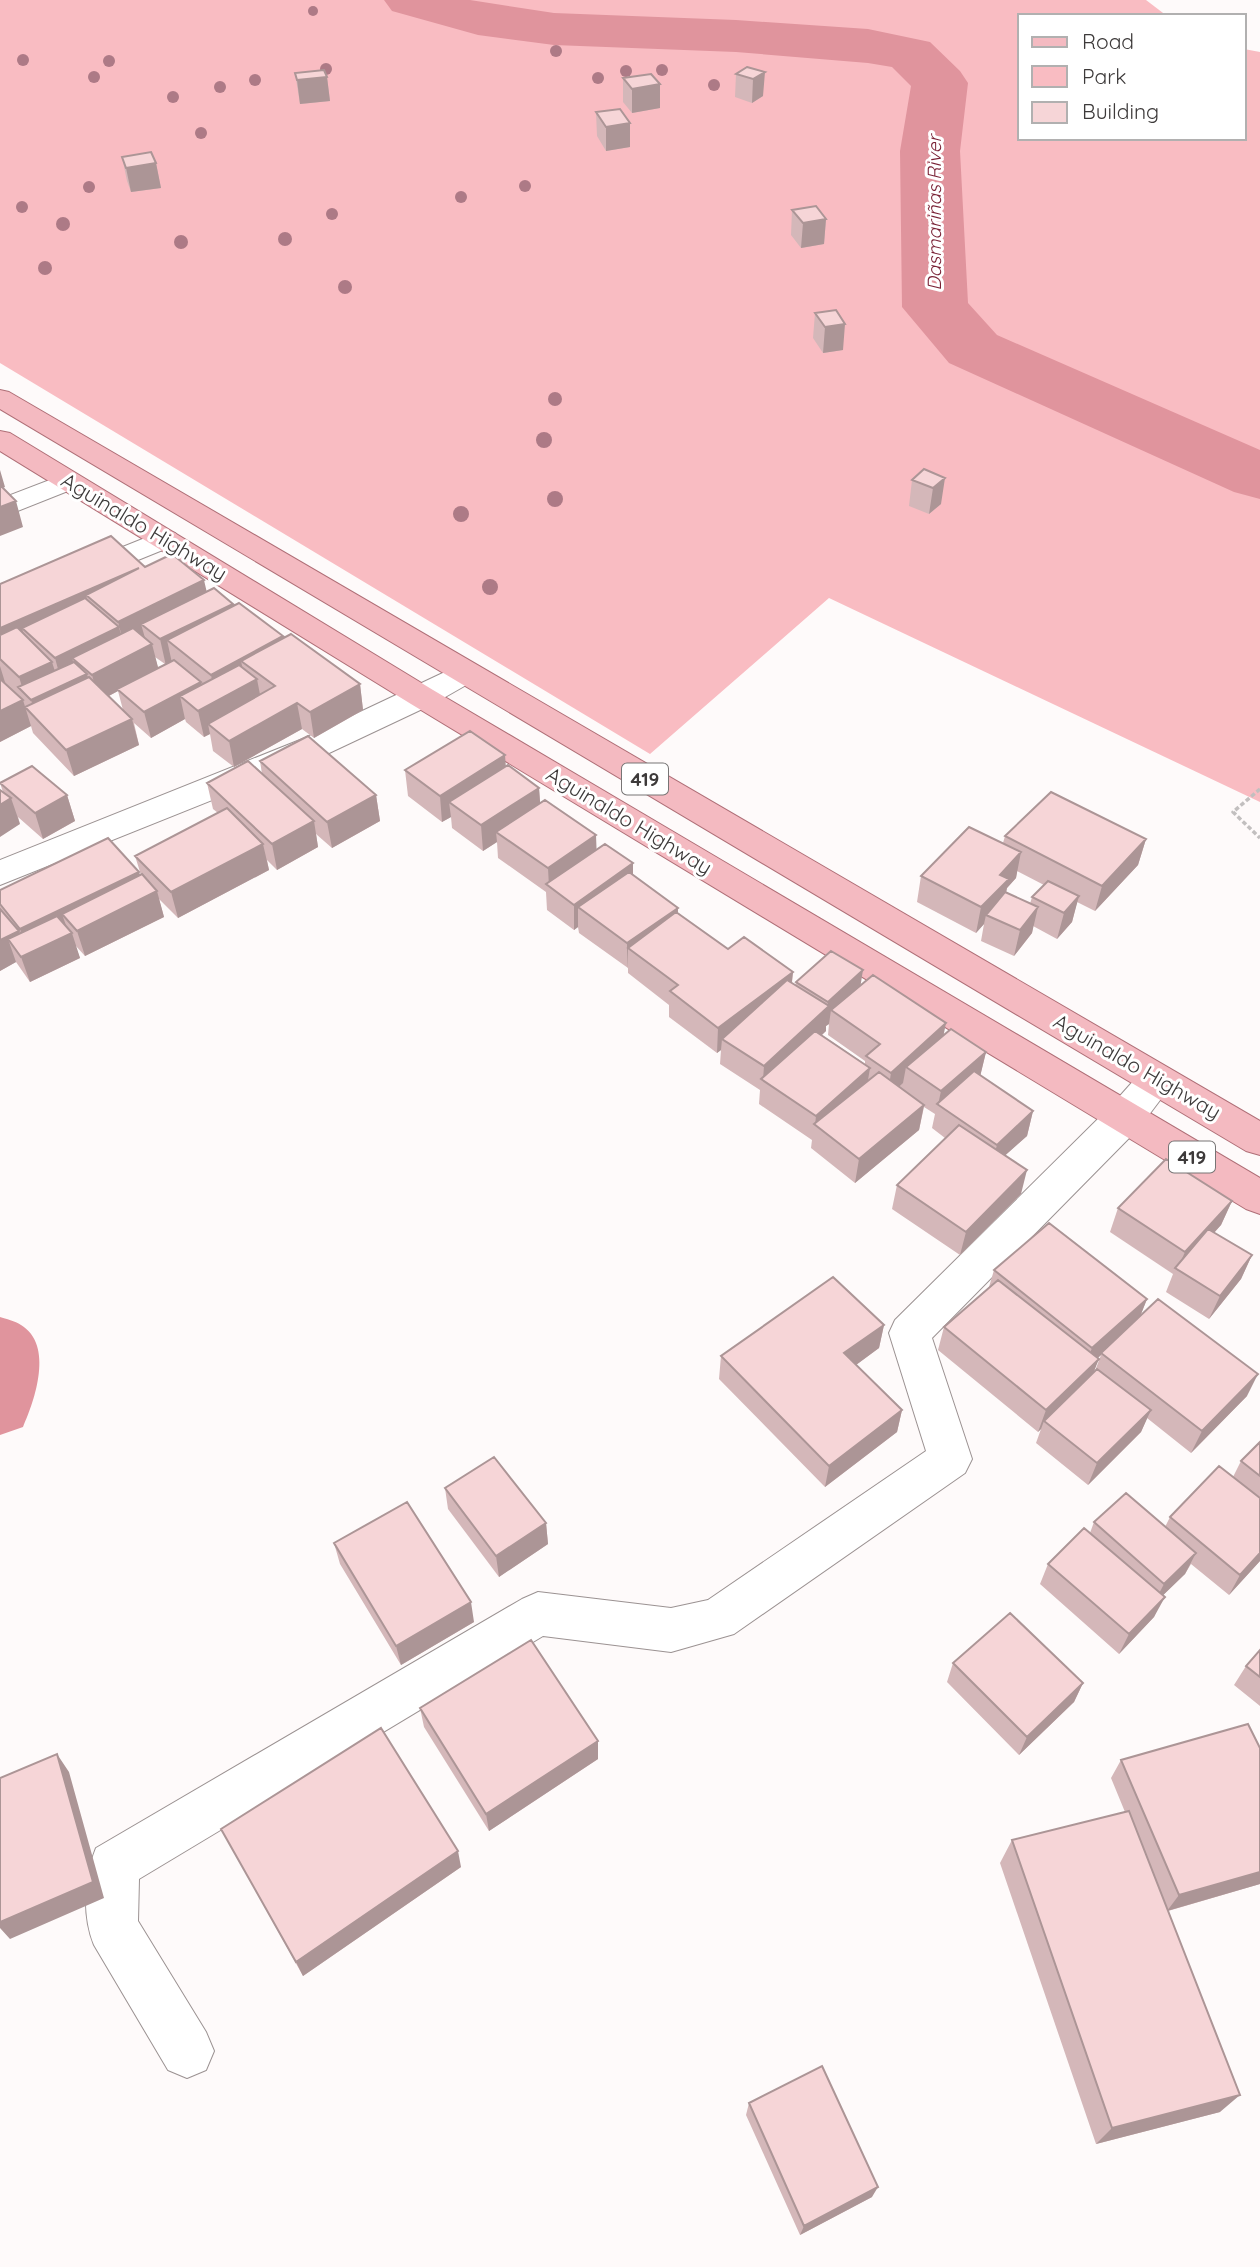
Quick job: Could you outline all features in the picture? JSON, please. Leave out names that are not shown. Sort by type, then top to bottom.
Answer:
[{"type":"main road","name":"Aguinaldo Highway","points":[[0,398],[1260,1140]]},
{"type":"main road","name":"Aguinaldo Highway","points":[[0,439],[422,697],[1260,1198]]},
{"type":"street","points":[[0,509],[68,481]]},
{"type":"street","points":[[0,607],[165,539]]},
{"type":"street","points":[[0,873],[316,746],[422,697],[464,673]]},
{"type":"street","points":[[187,2051],[112,1927],[114,1866],[538,1614],[671,1630],[718,1619],[950,1459],[910,1333],[1125,1117],[1157,1079]]},
{"type":"path","points":[[1260,789],[1233,812],[1260,838]]},
{"type":"green space","points":[[0,0],[1146,0],[1164,14],[1018,14],[1018,140],[1246,140],[1246,49],[1260,52],[1260,802],[829,598],[650,754],[0,363]]},
{"type":"building","points":[[747,67],[765,72],[753,79],[736,74]]},
{"type":"building","points":[[324,70],[327,77],[297,80],[295,73]]},
{"type":"building","points":[[651,74],[660,84],[632,89],[623,78]]},
{"type":"building","points":[[620,109],[630,123],[606,127],[596,112]]},
{"type":"building","points":[[151,152],[156,163],[126,168],[122,157]]},
{"type":"building","points":[[816,206],[826,219],[803,223],[792,210]]},
{"type":"building","points":[[836,310],[845,324],[825,327],[815,313]]},
{"type":"building","points":[[924,469],[945,478],[933,488],[912,480]]},
{"type":"building","points":[[1,486],[16,501],[0,507]]},
{"type":"building","points":[[111,536],[145,567],[172,554],[204,580],[118,622],[86,595],[139,568],[0,628],[0,584]]},
{"type":"building","points":[[214,588],[233,604],[160,639],[141,624]]},
{"type":"building","points":[[85,598],[119,627],[55,658],[22,628]]},
{"type":"building","points":[[239,603],[283,636],[211,675],[167,640]]},
{"type":"building","points":[[17,627],[52,662],[19,677],[0,659],[0,635]]},
{"type":"building","points":[[133,628],[152,644],[92,675],[72,658]]},
{"type":"building","points":[[291,634],[360,684],[310,712],[297,703],[229,741],[208,724],[275,686],[241,661]]},
{"type":"building","points":[[174,660],[201,682],[144,712],[117,689]]},
{"type":"building","points":[[74,662],[87,674],[31,700],[18,687]]},
{"type":"building","points":[[239,665],[257,679],[198,711],[180,696]]},
{"type":"building","points":[[89,677],[132,719],[66,750],[25,707]]},
{"type":"building","points":[[0,679],[23,700],[0,711]]},
{"type":"building","points":[[470,731],[505,755],[440,796],[405,770]]},
{"type":"building","points":[[308,736],[376,795],[327,822],[260,761]]},
{"type":"building","points":[[248,761],[314,821],[272,844],[207,783]]},
{"type":"building","points":[[508,765],[539,788],[481,825],[449,802]]},
{"type":"building","points":[[32,766],[67,795],[35,813],[0,783]]},
{"type":"building","points":[[0,790],[11,798],[0,805]]},
{"type":"building","points":[[1051,792],[1146,839],[1102,886],[1005,836]]},
{"type":"building","points":[[545,800],[596,835],[548,868],[496,832]]},
{"type":"building","points":[[227,808],[263,844],[171,892],[135,856]]},
{"type":"building","points":[[969,827],[1021,852],[1000,875],[1009,879],[981,907],[921,876]]},
{"type":"building","points":[[108,838],[139,872],[20,929],[0,904],[0,890]]},
{"type":"building","points":[[605,844],[633,863],[574,905],[546,884]]},
{"type":"building","points":[[629,872],[678,908],[627,943],[578,907]]},
{"type":"building","points":[[142,874],[157,891],[77,931],[62,914]]},
{"type":"building","points":[[1048,881],[1079,896],[1064,913],[1032,897]]},
{"type":"building","points":[[1005,892],[1038,907],[1020,930],[986,915]]},
{"type":"building","points":[[0,909],[19,931],[0,940]]},
{"type":"building","points":[[676,912],[728,949],[744,937],[793,972],[718,1028],[670,991],[678,985],[628,948]]},
{"type":"building","points":[[57,916],[72,933],[21,957],[8,939]]},
{"type":"building","points":[[831,951],[863,970],[828,1002],[796,982]]},
{"type":"building","points":[[873,975],[946,1023],[891,1073],[866,1056],[880,1044],[831,1010]]},
{"type":"building","points":[[787,980],[829,1006],[764,1066],[722,1039]]},
{"type":"building","points":[[951,1029],[986,1052],[941,1091],[906,1067]]},
{"type":"building","points":[[815,1031],[870,1068],[816,1116],[761,1079]]},
{"type":"building","points":[[974,1071],[1033,1111],[997,1145],[937,1104]]},
{"type":"building","points":[[879,1072],[924,1105],[859,1159],[814,1124]]},
{"type":"building","points":[[959,1125],[1027,1170],[966,1232],[897,1185]]},
{"type":"building","points":[[1166,1159],[1232,1201],[1185,1252],[1118,1208]]},
{"type":"building","points":[[1049,1223],[1147,1299],[1092,1348],[994,1270]]},
{"type":"building","points":[[1208,1229],[1252,1255],[1220,1296],[1175,1268]]},
{"type":"building","points":[[833,1277],[884,1325],[844,1353],[902,1410],[829,1466],[721,1356]]},
{"type":"building","points":[[998,1280],[1099,1359],[1046,1410],[944,1327]]},
{"type":"building","points":[[1158,1299],[1258,1374],[1202,1431],[1101,1353]]},
{"type":"building","points":[[1097,1369],[1151,1410],[1097,1463],[1044,1421]]},
{"type":"building","points":[[1260,1442],[1260,1476],[1241,1461]]},
{"type":"building","points":[[494,1457],[546,1523],[496,1556],[445,1488]]},
{"type":"building","points":[[1219,1466],[1260,1498],[1260,1553],[1240,1575],[1170,1517]]},
{"type":"building","points":[[1126,1493],[1196,1553],[1164,1584],[1094,1522]]},
{"type":"building","points":[[407,1502],[471,1602],[396,1646],[334,1543]]},
{"type":"building","points":[[1084,1528],[1165,1597],[1129,1634],[1048,1564]]},
{"type":"building","points":[[1010,1613],[1083,1683],[1027,1737],[953,1663]]},
{"type":"building","points":[[531,1640],[598,1741],[486,1814],[420,1708]]},
{"type":"building","points":[[1260,1650],[1260,1677],[1246,1666]]},
{"type":"building","points":[[1248,1724],[1260,1748],[1260,1872],[1179,1895],[1121,1760]]},
{"type":"building","points":[[381,1728],[458,1851],[296,1962],[221,1829]]},
{"type":"building","points":[[57,1754],[93,1882],[0,1922],[0,1778]]},
{"type":"building","points":[[1129,1811],[1240,2095],[1112,2128],[1012,1840]]},
{"type":"building","points":[[822,2066],[878,2187],[804,2226],[749,2103]]},
{"type":"waterway","name":"Dasmariñas River","points":[[411,0],[478,19],[554,29],[736,36],[868,46],[910,54],[940,83],[930,151],[935,307],[973,349],[1260,477]]},
{"type":"waterway","points":[[0,1344],[9,1356],[0,1407]]}]
